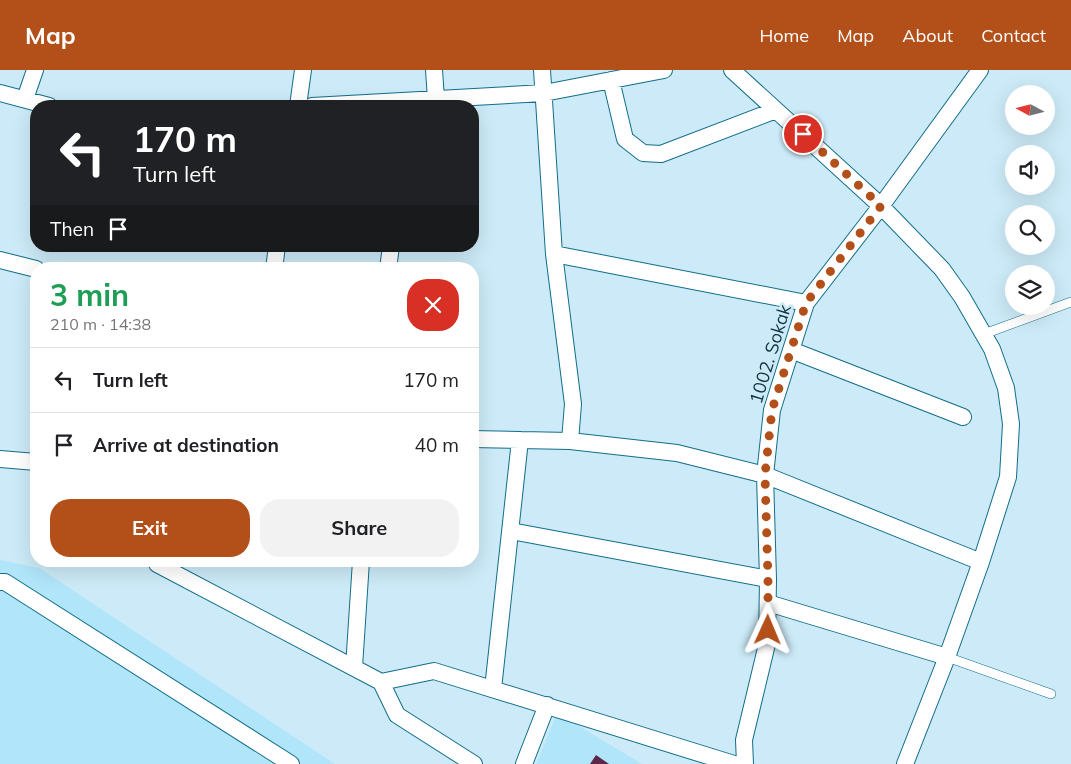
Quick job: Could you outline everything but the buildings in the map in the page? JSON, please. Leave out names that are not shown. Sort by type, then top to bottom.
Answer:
[{"type":"street","points":[[25,100],[35,70]]},
{"type":"street","points":[[299,100],[303,70]]},
{"type":"street","points":[[434,70],[436,99]]},
{"type":"street","points":[[542,70],[554,254],[572,404],[570,441]]},
{"type":"street","points":[[430,100],[544,93],[664,70]]},
{"type":"street","points":[[732,70],[881,206],[942,269],[962,297],[984,334],[992,349],[1006,388],[1011,424],[1008,476],[982,562],[905,764]]},
{"type":"street","name":"1002. Sokak","points":[[745,764],[744,740],[767,644],[768,579],[765,475],[772,410],[806,303],[881,206],[980,70]]},
{"type":"street","points":[[611,80],[626,139],[643,153],[661,154],[776,110]]},
{"type":"street","points":[[0,93],[30,101]]},
{"type":"street","points":[[554,254],[806,303]]},
{"type":"street","points":[[0,260],[30,268]]},
{"type":"street","points":[[791,350],[963,417]]},
{"type":"street","points":[[479,439],[570,441],[677,453],[765,475],[982,562]]},
{"type":"street","points":[[493,689],[520,440]]},
{"type":"street","points":[[0,459],[30,462]]},
{"type":"street","points":[[511,531],[768,579]]},
{"type":"street","points":[[163,567],[381,682],[397,715],[474,764]]},
{"type":"street","points":[[354,667],[362,567]]},
{"type":"street","points":[[0,582],[5,582],[291,764]]},
{"type":"street","points":[[768,603],[947,657]]},
{"type":"street","points":[[381,682],[434,671],[734,764]]},
{"type":"street","points":[[524,764],[547,705]]},
{"type":"lane","points":[[984,334],[1071,302]]},
{"type":"lane","points":[[947,657],[1050,694]]},
{"type":"shaded area","points":[[0,560],[39,568],[335,764],[0,764]]},
{"type":"shaded area","points":[[557,713],[642,764],[536,764]]},
{"type":"route","points":[[768,630],[765,475],[772,410],[806,303],[881,206],[803,134]]}]
